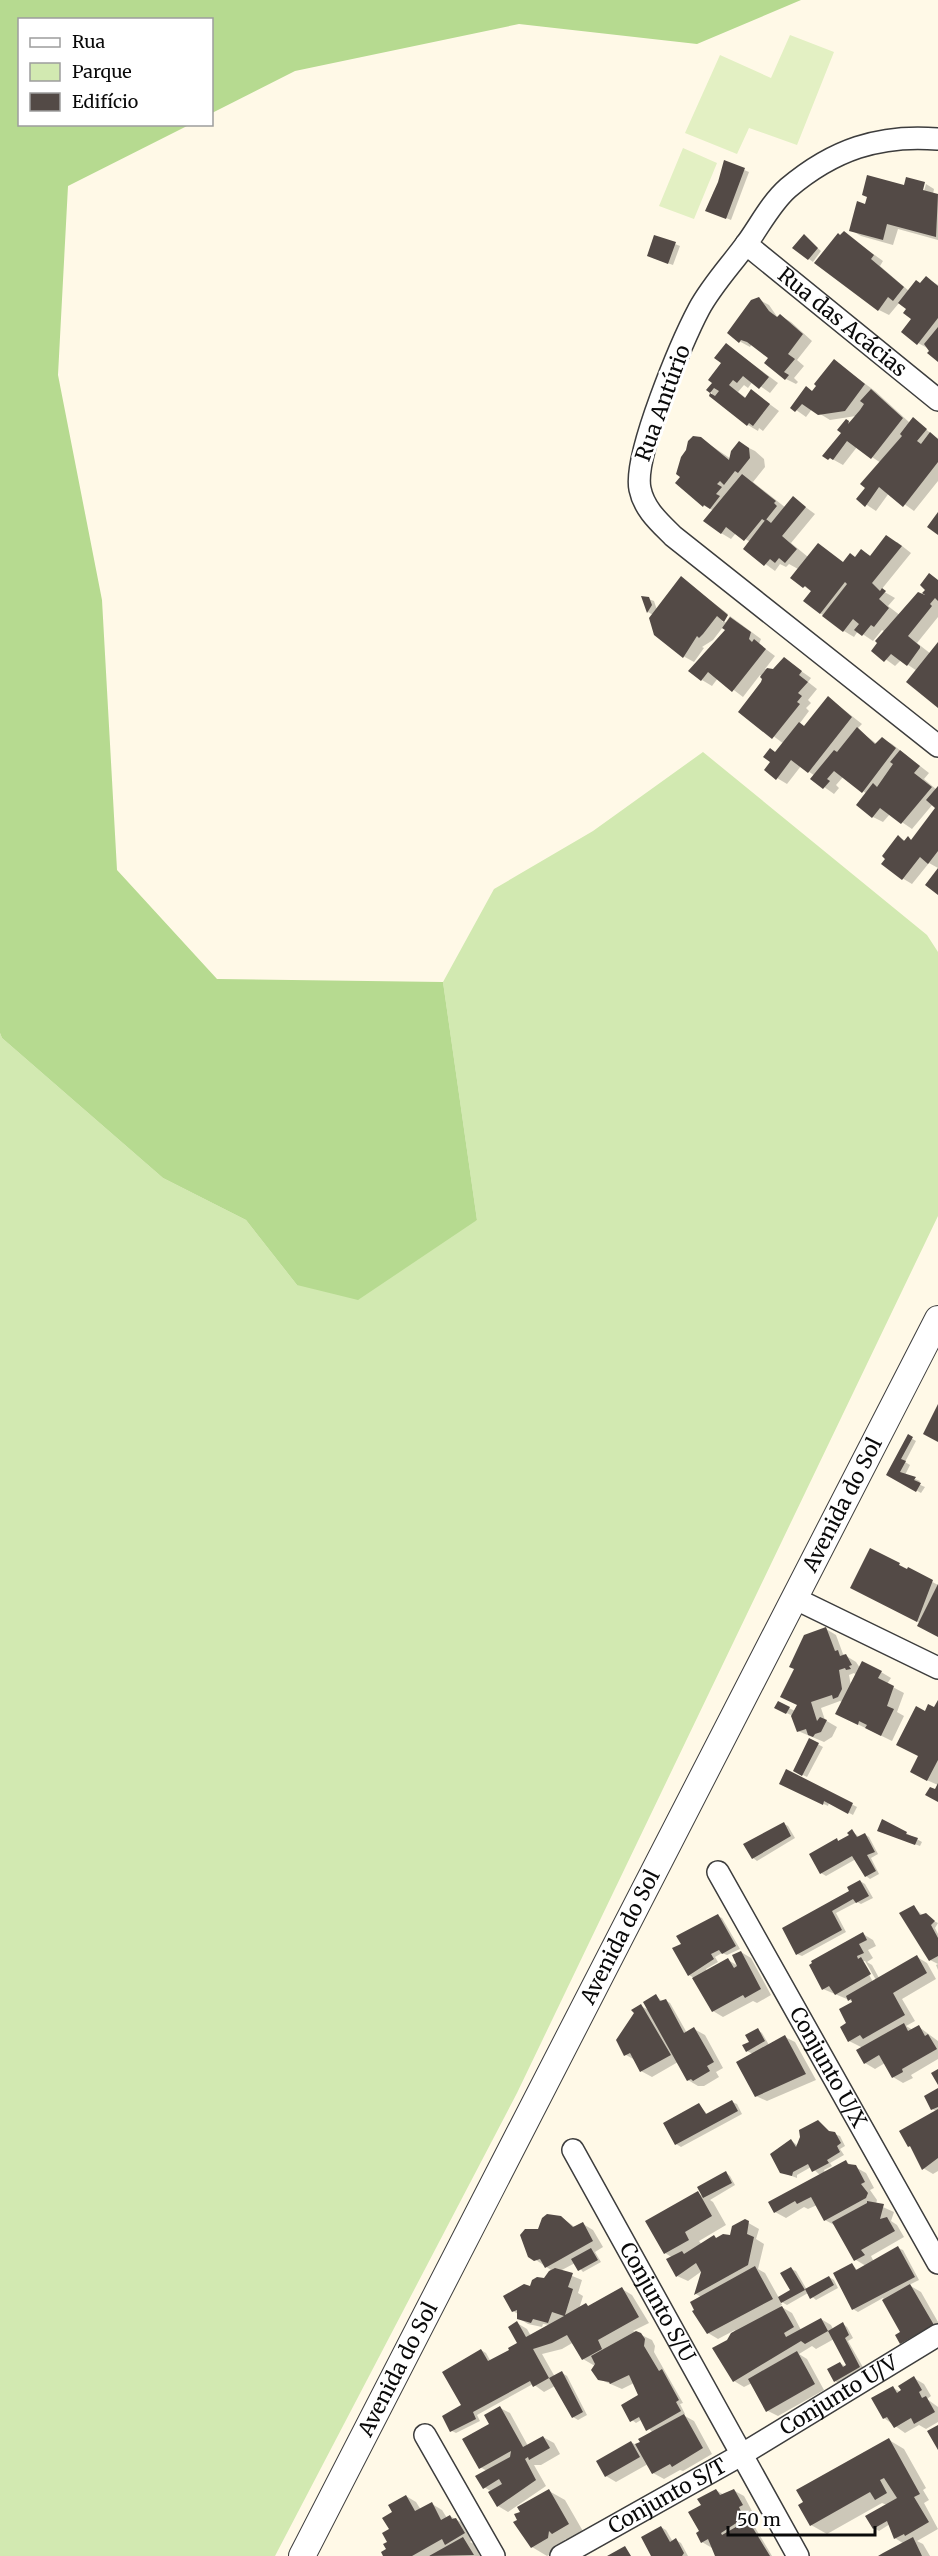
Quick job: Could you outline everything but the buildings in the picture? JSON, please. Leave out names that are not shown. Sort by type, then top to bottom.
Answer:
[{"type":"street","name":"Rua Antúrio","points":[[938,139],[915,137],[885,139],[842,153],[787,189],[725,269],[699,308],[645,445],[640,470],[640,487],[645,504],[655,518],[674,536],[938,746]]},
{"type":"street","name":"Rua das Acácias","points":[[746,244],[938,400]]},
{"type":"street","name":"Avenida do Sol","points":[[302,2556],[938,1319]]},
{"type":"street","points":[[796,1599],[938,1668]]},
{"type":"street","name":"Conjunto U/X","points":[[718,1872],[938,2263]]},
{"type":"street","name":"Conjunto S/U","points":[[573,2150],[798,2556]]},
{"type":"street","name":"Conjunto U/V","points":[[741,2456],[938,2335]]},
{"type":"street","points":[[425,2435],[494,2556]]},
{"type":"street","name":"Conjunto S/T","points":[[561,2556],[741,2456]]},
{"type":"green space","points":[[0,0],[801,0],[697,44],[519,24],[295,71],[213,112],[213,18],[18,18],[18,126],[187,126],[68,186],[58,375],[102,600],[117,870],[217,979],[443,982],[477,1220],[358,1300],[297,1285],[246,1220],[163,1178],[2,1038],[0,1033]]},
{"type":"green space","points":[[790,35],[834,52],[797,145],[749,128],[737,154],[685,133],[720,55],[771,78]]},
{"type":"green space","points":[[683,148],[717,163],[694,219],[659,206]]},
{"type":"green space","points":[[703,752],[927,935],[938,952],[938,1216],[517,2093],[275,2556],[0,2556],[0,1033],[2,1038],[163,1178],[246,1220],[297,1285],[477,1220],[443,982],[494,889],[593,831]]}]
